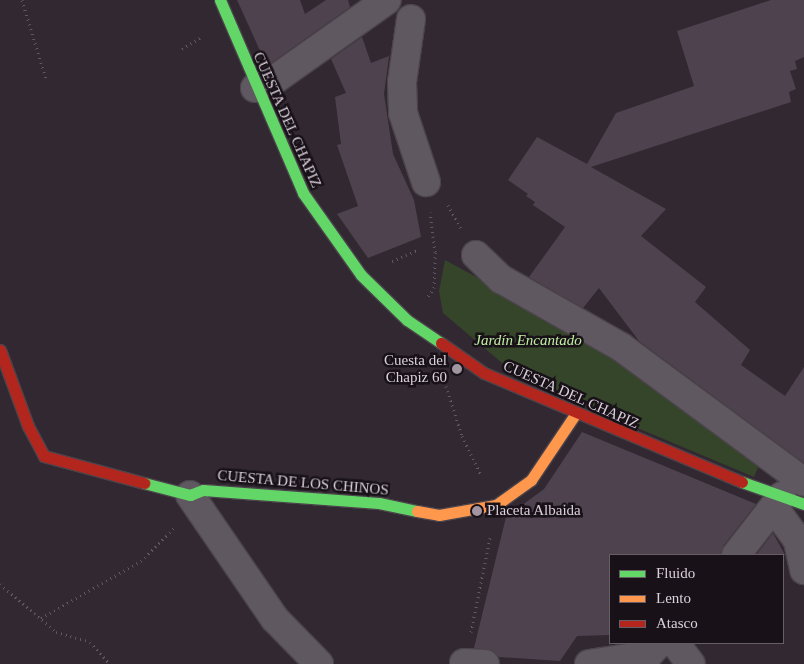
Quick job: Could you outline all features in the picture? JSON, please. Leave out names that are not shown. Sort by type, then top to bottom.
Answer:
[{"type":"street","name":"CUESTA DEL CHAPIZ","points":[[220,0],[255,88],[303,193],[361,275],[408,320],[442,346],[484,373],[698,466],[791,498]]},
{"type":"street","points":[[255,88],[274,80],[387,0]]},
{"type":"street","points":[[411,19],[402,82],[403,113],[426,182]]},
{"type":"street","points":[[476,255],[502,279],[621,347],[791,498],[804,570]]},
{"type":"street","name":"CUESTA DE LOS CHINOS","points":[[0,350],[44,456],[194,500],[203,490],[379,503],[439,515],[496,505],[531,480],[576,413]]},
{"type":"street","points":[[737,554],[791,498]]},
{"type":"street","points":[[194,500],[275,619],[319,664]]},
{"type":"street","points":[[589,664],[648,655],[658,644]]},
{"type":"street","points":[[676,644],[691,664]]},
{"type":"path","points":[[22,0],[46,79]]},
{"type":"path","points":[[182,49],[207,34]]},
{"type":"path","points":[[426,182],[440,190],[476,255]]},
{"type":"path","points":[[425,300],[434,288],[435,252],[426,182]]},
{"type":"path","points":[[442,376],[462,436]]},
{"type":"path","points":[[41,618],[141,560],[194,500]]},
{"type":"path","points":[[474,663],[483,581]]},
{"type":"path","points":[[0,584],[56,632],[90,642],[110,664]]},
{"type":"green space","name":"Jardín Encantado","points":[[445,260],[620,355],[762,458],[754,477],[578,403],[502,363],[443,313],[439,291]]},
{"type":"building","points":[[237,0],[300,0],[305,14],[326,0],[348,0],[350,7],[267,66]]},
{"type":"building","points":[[771,0],[804,0],[804,57],[795,61],[797,69],[790,71],[796,89],[789,92],[791,102],[591,167],[666,209],[641,236],[706,287],[695,302],[750,350],[741,365],[785,396],[804,367],[804,463],[639,341],[599,288],[583,308],[529,277],[565,227],[533,205],[535,202],[526,196],[528,194],[508,180],[537,137],[587,164],[616,113],[694,86],[677,31]]},
{"type":"building","points":[[362,37],[371,63],[389,56],[384,94],[393,154],[414,200],[421,237],[368,258],[337,214],[358,206],[337,145],[341,144],[335,97],[346,93],[331,59]]},
{"type":"building","points":[[582,432],[756,504],[724,545],[721,554],[609,554],[609,635],[577,636],[560,661],[499,657],[493,651],[474,648],[506,517],[544,489]]},
{"type":"building","points":[[773,533],[785,555],[784,554],[757,554]]},
{"type":"traffic: fast","points":[[220,0],[303,193],[361,275],[407,320],[441,343]]},
{"type":"traffic: fast","points":[[742,482],[804,504]]},
{"type":"traffic: fast","points":[[144,483],[190,495],[203,490],[379,503],[417,511]]},
{"type":"traffic: slow","points":[[417,511],[439,515],[496,505],[531,480],[576,413]]},
{"type":"traffic: jam","points":[[441,343],[484,373],[742,482]]},
{"type":"traffic: jam","points":[[0,350],[28,426],[44,456],[144,483]]},
{"type":"place","name":"Cuesta del Chapiz 60","points":[[457,369]]},
{"type":"place","name":"Placeta Albaida","points":[[477,511]]}]
